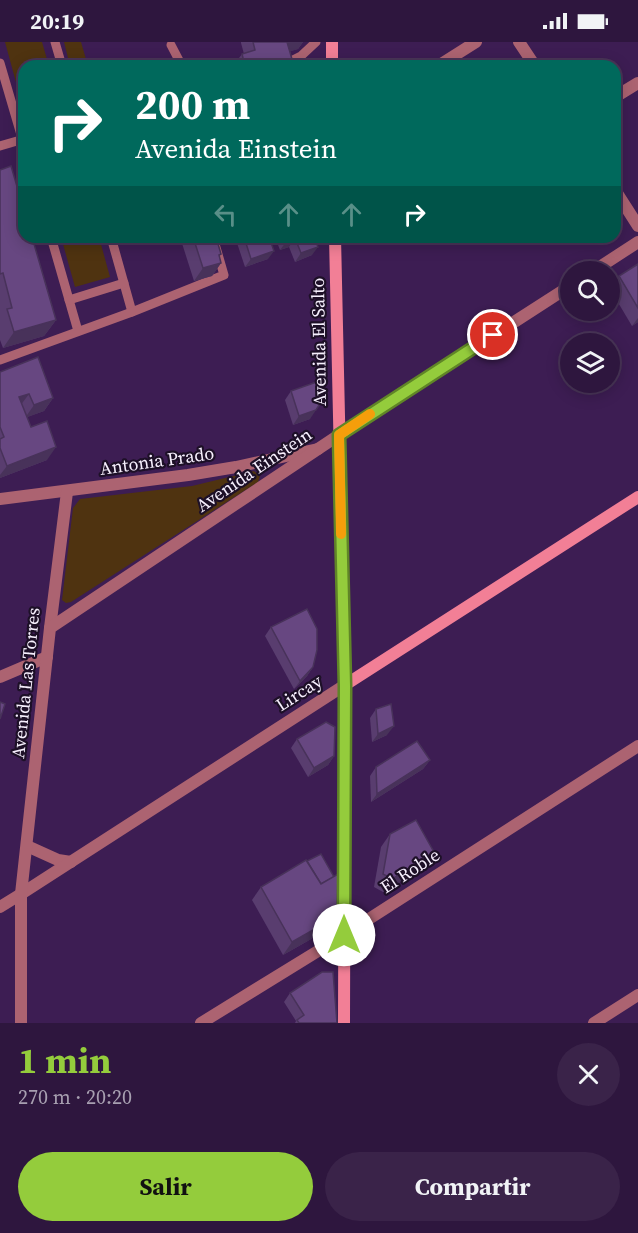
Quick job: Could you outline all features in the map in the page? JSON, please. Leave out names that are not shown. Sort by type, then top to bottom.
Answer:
[{"type":"main road","points":[[332,42],[332,60]]},
{"type":"main road","name":"Avenida El Salto","points":[[336,243],[345,686],[344,1023]]},
{"type":"main road","name":"Lircay","points":[[345,686],[638,497]]},
{"type":"street","points":[[448,60],[476,42]]},
{"type":"street","points":[[519,42],[531,60]]},
{"type":"street","points":[[621,94],[638,83]]},
{"type":"street","points":[[621,199],[638,226]]},
{"type":"street","points":[[609,261],[638,242]]},
{"type":"street","name":"Avenida Einstein","points":[[50,628],[318,448],[560,292]]},
{"type":"street","name":"Antonia Prado","points":[[0,499],[226,469],[318,448]]},
{"type":"street","name":"Avenida Las Torres","points":[[21,1023],[21,894],[66,492]]},
{"type":"street","points":[[0,677],[47,657]]},
{"type":"street","name":"Lircay","points":[[0,907],[345,686]]},
{"type":"street","name":"El Roble","points":[[201,1023],[344,935],[638,746]]},
{"type":"street","points":[[27,846],[58,860],[70,862]]},
{"type":"street","points":[[594,1023],[638,995]]},
{"type":"lane","points":[[55,42],[60,60]]},
{"type":"lane","points":[[293,60],[316,42]]},
{"type":"lane","points":[[171,45],[179,60]]},
{"type":"lane","points":[[0,63],[18,122]]},
{"type":"lane","points":[[0,146],[18,143]]},
{"type":"lane","points":[[53,243],[78,331]]},
{"type":"lane","points":[[113,243],[132,312]]},
{"type":"lane","points":[[0,360],[132,312],[224,275],[215,243]]},
{"type":"lane","points":[[69,300],[124,283]]},
{"type":"shaded area","points":[[5,42],[42,42],[47,60],[18,60],[18,90]]},
{"type":"shaded area","points":[[64,42],[81,42],[86,60],[68,60]]},
{"type":"shaded area","points":[[63,243],[101,243],[110,277],[75,287]]},
{"type":"shaded area","points":[[254,471],[260,476],[258,482],[71,602],[66,603],[62,600],[73,508],[80,499],[192,486]]},
{"type":"building","points":[[253,42],[287,42],[292,60],[244,60],[242,54],[255,50]]},
{"type":"building","points":[[11,166],[18,190],[18,243],[34,243],[56,320],[14,332],[7,309],[12,308],[3,273],[0,274],[0,170]]},
{"type":"building","points":[[195,243],[218,243],[221,263],[203,268]]},
{"type":"building","points":[[246,243],[271,243],[274,251],[251,259]]},
{"type":"building","points":[[297,243],[316,243],[318,247],[301,253]]},
{"type":"building","points":[[638,264],[638,308],[620,278],[620,275]]},
{"type":"building","points":[[38,357],[53,398],[34,405],[29,394],[19,397],[31,427],[47,421],[56,447],[7,466],[0,448],[0,439],[4,437],[0,427],[0,372]]},
{"type":"building","points":[[322,380],[323,399],[316,410],[299,416],[291,391]]},
{"type":"building","points":[[307,609],[317,629],[317,650],[313,667],[300,681],[271,627]]},
{"type":"building","points":[[0,702],[5,704],[0,719]]},
{"type":"building","points":[[391,704],[394,726],[378,734],[376,709]]},
{"type":"building","points":[[326,722],[335,727],[334,756],[314,768],[297,739]]},
{"type":"building","points":[[417,741],[430,760],[377,794],[376,767]]},
{"type":"building","points":[[416,820],[435,854],[392,879],[383,874],[390,834]]},
{"type":"building","points":[[321,854],[334,877],[321,884],[307,861]]},
{"type":"building","points":[[306,860],[321,884],[338,874],[337,911],[329,921],[292,942],[261,887]]},
{"type":"building","points":[[322,972],[333,972],[337,1023],[299,1023],[297,1020],[304,1015],[290,993]]},
{"type":"slow traffic","points":[[341,534],[339,435],[370,414]]},
{"type":"route","points":[[344,935],[345,686],[339,435],[493,335]]}]
